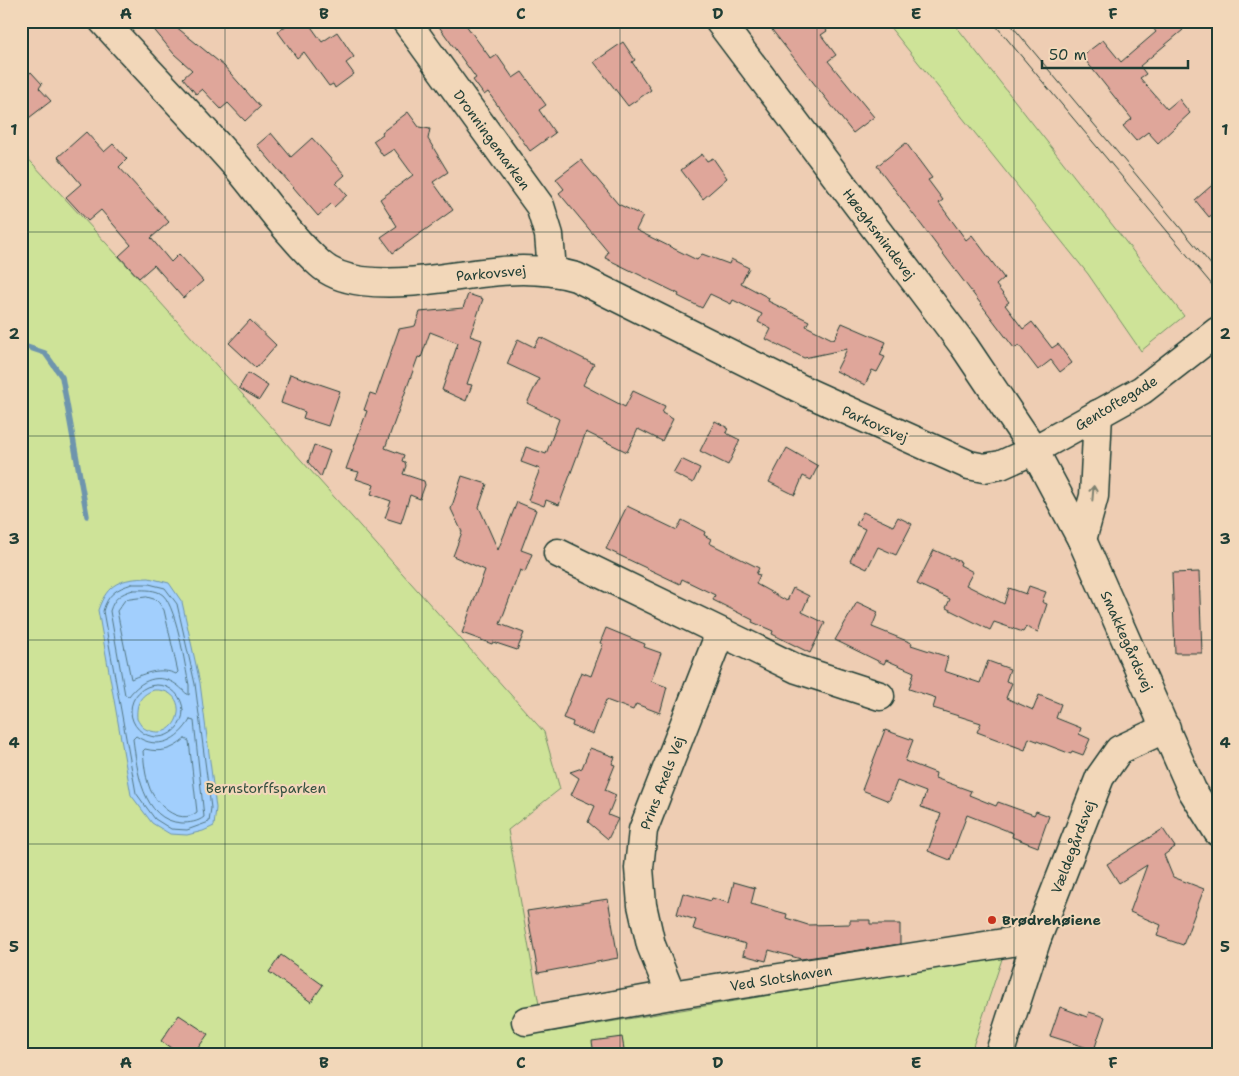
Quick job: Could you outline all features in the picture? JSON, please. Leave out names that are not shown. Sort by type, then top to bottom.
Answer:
[{"type":"street","name":"Parkovsvej","points":[[103,21],[237,168],[307,250],[321,265],[336,274],[360,281],[396,283],[516,268],[552,270],[576,277],[808,393],[969,465],[984,468],[1000,465],[1034,450]]},
{"type":"street","name":"Dronningemarken","points":[[406,21],[540,206],[549,235],[552,270]]},
{"type":"street","name":"Høeghsmindevej","points":[[719,21],[964,346],[1034,450]]},
{"type":"street","name":"Gentoftegade","points":[[1034,450],[1142,390],[1212,336]]},
{"type":"street","points":[[1082,540],[1094,496],[1094,455],[1098,414]]},
{"type":"street","name":"Smakkegårdsvej","points":[[1034,450],[1082,540],[1192,790],[1218,832]]},
{"type":"street","points":[[558,553],[720,633],[798,669],[880,696]]},
{"type":"street","name":"Prins Axels Vej","points":[[671,995],[651,945],[642,905],[639,868],[643,830],[720,633]]},
{"type":"street","name":"Vældegårdsvej","points":[[999,1055],[1037,938],[1100,777],[1119,750],[1166,728]]},
{"type":"street","name":"Ved Slotshaven","points":[[526,1021],[671,995],[1037,938]]},
{"type":"green space","points":[[885,21],[952,21],[1184,316],[1141,351],[1088,274]]},
{"type":"green space","name":"Bernstorffsparken","points":[[21,151],[143,283],[544,732],[560,789],[508,830],[544,1033],[1003,956],[970,1055],[21,1055]]},
{"type":"water","points":[[149,578],[169,583],[182,602],[200,683],[216,808],[214,826],[187,835],[170,834],[152,823],[131,795],[98,610],[106,593],[117,584],[131,579]],"holes":[[[154,690],[166,692],[173,697],[177,704],[178,713],[175,721],[170,728],[162,732],[146,729],[137,719],[137,709],[140,701],[145,695]]]},
{"type":"building","points":[[147,21],[169,21],[224,66],[260,107],[245,121],[228,103],[221,109],[202,89],[196,94],[183,78],[192,70],[174,54]]},
{"type":"building","points":[[292,21],[307,21],[322,42],[337,32],[354,57],[346,63],[354,74],[335,88],[333,84],[329,86],[304,52],[297,58],[278,32]]},
{"type":"building","points":[[435,21],[463,21],[491,59],[497,55],[513,78],[522,72],[546,105],[539,110],[555,133],[530,151],[488,92],[484,95],[473,80],[476,78]]},
{"type":"building","points":[[784,21],[820,21],[827,31],[821,35],[836,55],[828,61],[874,117],[853,133],[772,30]]},
{"type":"building","points":[[1148,21],[1176,21],[1183,30],[1140,66],[1146,74],[1140,78],[1167,109],[1179,99],[1190,113],[1158,143],[1148,132],[1136,141],[1123,126],[1132,119],[1082,56],[1103,40],[1121,62],[1156,32]]},
{"type":"building","points":[[623,42],[635,60],[632,62],[651,90],[628,106],[594,62]]},
{"type":"building","points":[[31,72],[42,84],[39,88],[51,101],[21,124],[21,81]]},
{"type":"building","points":[[408,112],[419,127],[430,129],[428,139],[448,172],[433,182],[453,210],[393,253],[381,237],[397,226],[380,199],[413,175],[394,149],[383,156],[373,141]]},
{"type":"building","points":[[86,132],[104,152],[113,144],[127,159],[119,167],[169,222],[151,238],[171,262],[179,254],[203,281],[183,298],[154,265],[139,278],[119,256],[131,245],[101,210],[88,221],[66,197],[81,184],[58,157]]},
{"type":"building","points":[[271,133],[291,157],[312,138],[345,175],[336,183],[347,195],[334,207],[331,204],[318,216],[257,145]]},
{"type":"building","points":[[906,143],[932,178],[928,180],[943,200],[939,203],[966,240],[972,235],[1004,278],[996,285],[1009,302],[1005,305],[1023,329],[1032,322],[1052,348],[1058,344],[1072,363],[1060,372],[1051,360],[1038,370],[1019,345],[1014,348],[877,166]]},
{"type":"building","points":[[702,154],[707,161],[713,158],[727,178],[703,199],[681,170]]},
{"type":"building","points":[[581,160],[618,204],[643,216],[636,230],[697,260],[702,254],[729,264],[731,259],[749,268],[741,283],[769,298],[768,301],[809,321],[806,326],[834,340],[842,323],[886,342],[880,355],[885,357],[877,372],[872,370],[865,385],[836,371],[847,349],[804,358],[766,339],[771,329],[758,322],[762,314],[733,300],[731,304],[710,294],[702,308],[678,296],[679,294],[605,258],[608,252],[559,193],[564,189],[556,179]]},
{"type":"building","points":[[1218,180],[1218,210],[1209,217],[1195,200]]},
{"type":"building","points":[[468,294],[483,299],[470,336],[482,340],[467,384],[472,385],[466,401],[442,390],[458,343],[430,332],[421,358],[418,357],[385,448],[404,455],[402,461],[405,462],[406,466],[403,474],[424,481],[425,485],[420,499],[410,495],[401,523],[385,518],[391,501],[371,494],[374,485],[356,479],[359,472],[346,469],[367,411],[364,410],[370,393],[376,395],[399,329],[415,326],[420,312],[463,308]]},
{"type":"building","points":[[250,320],[276,345],[256,368],[229,343]]},
{"type":"building","points":[[540,337],[594,364],[583,385],[625,407],[633,391],[665,406],[662,413],[673,419],[662,441],[638,429],[627,452],[586,432],[559,505],[546,500],[544,506],[528,500],[540,469],[521,462],[526,447],[546,454],[559,419],[527,403],[539,379],[507,364],[518,339],[534,347]]},
{"type":"building","points":[[248,373],[268,386],[259,400],[239,388]]},
{"type":"building","points":[[290,374],[340,391],[328,426],[303,418],[305,412],[281,403]]},
{"type":"building","points":[[715,421],[728,428],[726,433],[740,440],[728,465],[700,451]]},
{"type":"building","points":[[314,445],[330,451],[321,477],[308,462]]},
{"type":"building","points":[[787,448],[818,466],[811,480],[803,476],[795,495],[769,482]]},
{"type":"building","points":[[681,459],[700,468],[693,483],[673,473]]},
{"type":"building","points":[[462,476],[487,484],[479,507],[498,550],[517,502],[536,510],[521,550],[532,554],[525,572],[520,570],[500,624],[524,633],[517,650],[493,642],[492,644],[462,633],[485,570],[453,556],[462,532],[451,509]]},
{"type":"building","points":[[627,506],[677,530],[682,520],[705,532],[704,535],[711,539],[709,543],[759,568],[756,574],[760,575],[756,584],[787,601],[793,588],[809,596],[802,612],[825,623],[810,653],[772,634],[773,631],[752,622],[753,620],[713,600],[715,595],[682,579],[680,584],[606,549]]},
{"type":"building","points":[[863,512],[893,526],[898,517],[912,524],[896,555],[878,547],[867,569],[850,561],[865,529],[856,525]]},
{"type":"building","points":[[934,550],[961,562],[960,565],[973,572],[966,585],[1004,604],[1009,588],[1026,594],[1029,586],[1046,592],[1042,602],[1047,604],[1038,632],[1026,627],[1023,632],[994,622],[990,630],[946,608],[950,599],[917,584]]},
{"type":"building","points":[[1199,572],[1202,653],[1175,653],[1172,573]]},
{"type":"building","points":[[857,602],[878,612],[872,627],[912,643],[911,645],[948,657],[944,671],[980,683],[988,661],[1010,669],[1006,681],[1012,683],[1006,698],[1033,710],[1039,695],[1061,704],[1056,718],[1081,728],[1079,734],[1090,739],[1083,755],[1072,751],[1071,754],[1029,738],[1025,750],[977,732],[981,723],[933,708],[936,698],[909,689],[914,672],[886,660],[884,664],[835,640]]},
{"type":"building","points":[[606,628],[645,644],[644,647],[661,653],[651,681],[667,687],[660,713],[636,704],[633,710],[606,700],[593,734],[572,726],[573,722],[563,718],[581,672],[591,676],[603,644],[600,643]]},
{"type":"building","points":[[885,730],[913,740],[905,761],[936,773],[935,778],[971,791],[969,795],[996,806],[998,802],[1034,815],[1036,811],[1049,816],[1038,847],[1012,837],[1013,833],[967,815],[950,860],[928,851],[941,814],[921,807],[926,792],[897,781],[889,801],[862,790]]},
{"type":"building","points":[[590,748],[615,757],[612,764],[615,765],[605,790],[616,795],[608,815],[618,819],[608,839],[588,822],[595,806],[571,795],[579,778],[570,772],[582,768]]},
{"type":"building","points":[[1163,829],[1175,847],[1164,855],[1173,877],[1204,889],[1183,945],[1157,936],[1161,925],[1130,912],[1147,865],[1119,883],[1107,864]]},
{"type":"building","points":[[734,882],[755,888],[751,904],[787,914],[786,918],[808,925],[850,924],[850,920],[870,920],[870,924],[900,924],[900,944],[801,959],[769,950],[766,961],[743,955],[746,944],[693,929],[696,920],[677,914],[683,893],[711,901],[712,898],[729,903]]},
{"type":"building","points":[[608,899],[618,958],[538,973],[527,911]]},
{"type":"building","points":[[281,955],[323,985],[311,1002],[269,972]]},
{"type":"building","points":[[1060,1007],[1087,1017],[1089,1012],[1105,1017],[1094,1050],[1050,1036]]},
{"type":"building","points":[[179,1015],[208,1034],[193,1055],[181,1055],[161,1041]]},
{"type":"building","points":[[622,1037],[625,1055],[594,1055],[592,1041]]},
{"type":"waterway","points":[[21,345],[45,353],[62,377],[87,516]]},
{"type":"tram line","points":[[992,21],[1218,292]]},
{"type":"tram line","points":[[1008,21],[1218,273]]},
{"type":"place","name":"Brødrehøiene","points":[[992,920]]}]
